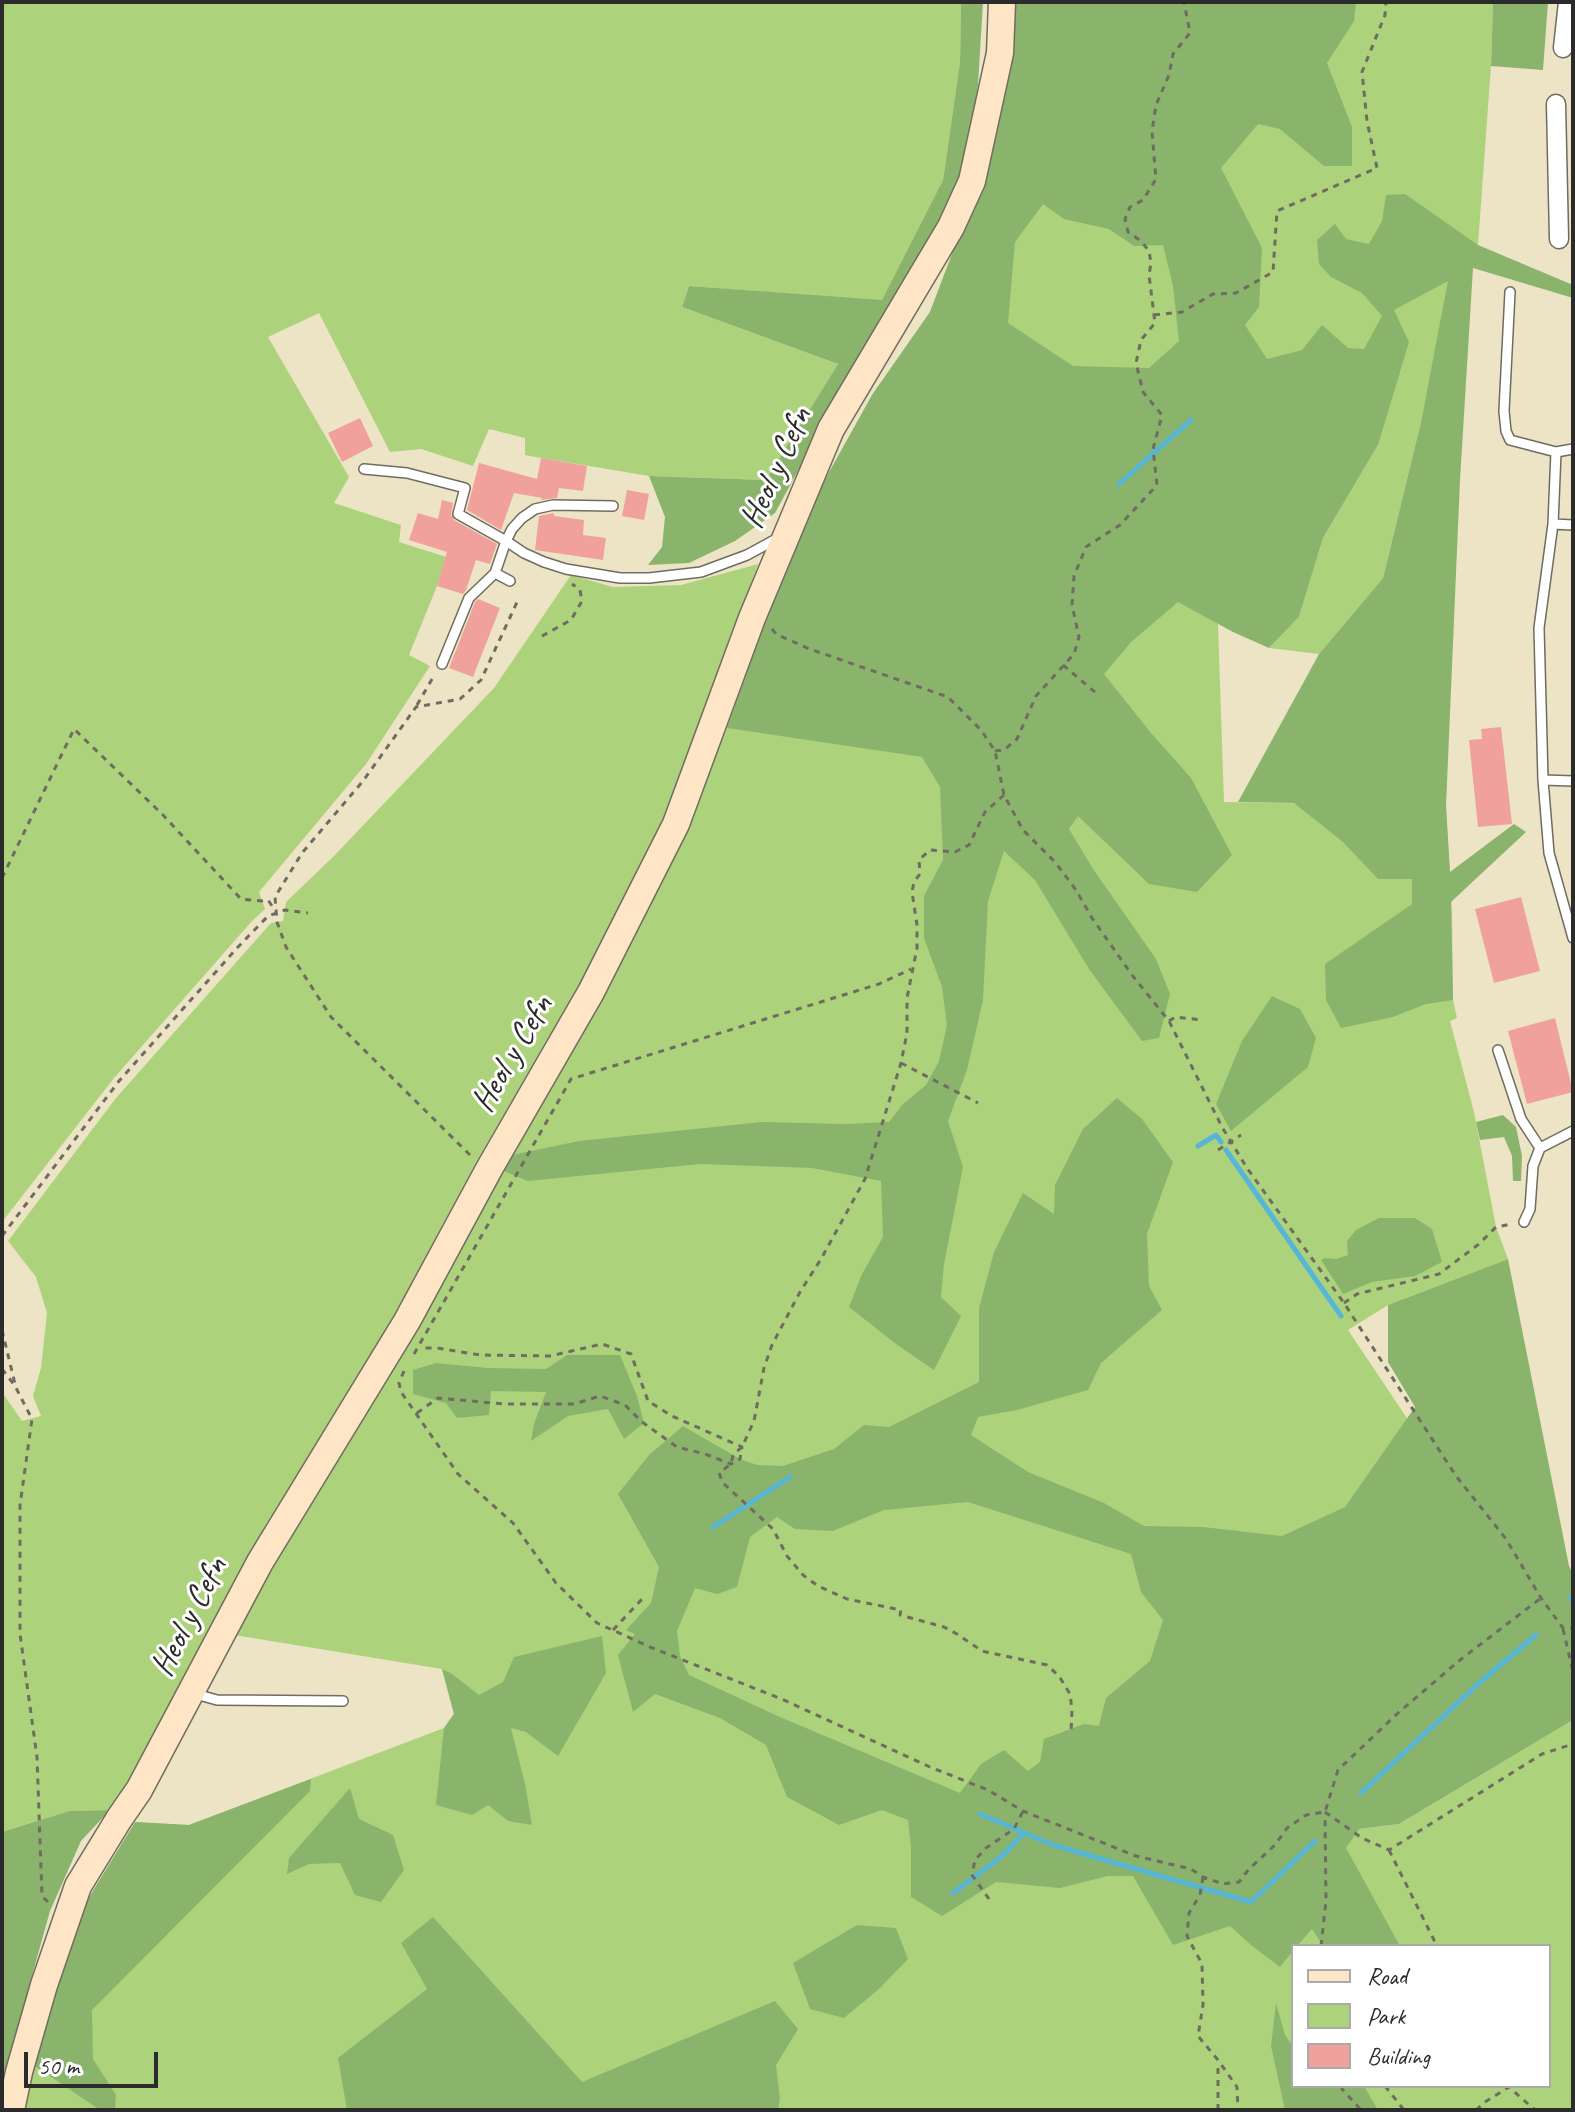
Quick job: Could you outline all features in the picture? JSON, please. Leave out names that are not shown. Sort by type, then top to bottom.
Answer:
[{"type":"street","name":"Heol y Cefn","points":[[11,2110],[31,2028],[78,1886],[139,1790],[260,1562],[407,1321],[489,1169],[591,992],[676,824],[752,618],[831,429],[951,227],[972,181],[1000,53],[1002,2]]},
{"type":"street","points":[[1563,48],[1568,2]]},
{"type":"street","points":[[1556,104],[1566,173],[1559,239]]},
{"type":"lane","points":[[1510,292],[1504,411],[1506,431],[1510,440],[1556,452],[1573,449]]},
{"type":"lane","points":[[1556,452],[1553,524],[1539,628],[1543,780],[1549,853],[1573,938]]},
{"type":"lane","points":[[364,469],[407,473],[465,488],[458,514],[524,553],[566,569],[620,578],[701,572],[747,555],[786,533]]},
{"type":"lane","points":[[442,664],[469,598],[495,573],[506,541],[522,518],[535,509],[553,505],[613,506]]},
{"type":"lane","points":[[1553,524],[1573,525]]},
{"type":"lane","points":[[495,573],[510,581]]},
{"type":"lane","points":[[1543,780],[1573,781]]},
{"type":"lane","points":[[1498,1050],[1521,1119],[1540,1148]]},
{"type":"lane","points":[[1524,1222],[1530,1209],[1533,1166],[1540,1148],[1573,1131]]},
{"type":"lane","points":[[192,1693],[217,1700],[343,1701]]},
{"type":"path","points":[[995,751],[1004,750],[1017,739],[1036,696],[1074,654],[1079,637],[1072,605],[1074,576],[1086,547],[1120,525],[1157,485],[1153,449],[1162,415],[1143,392],[1136,363],[1141,340],[1155,323],[1149,275],[1151,263],[1149,251],[1128,232],[1125,219],[1130,207],[1143,200],[1156,179],[1152,132],[1156,105],[1169,75],[1173,54],[1190,33],[1184,2]]},
{"type":"path","points":[[1154,315],[1182,312],[1213,294],[1236,293],[1273,272],[1277,211],[1377,168],[1367,121],[1362,72],[1385,15],[1386,2]]},
{"type":"path","points":[[542,636],[571,620],[582,601],[580,590],[544,562]]},
{"type":"path","points":[[416,707],[460,699],[481,680],[518,600]]},
{"type":"path","points":[[752,618],[764,622],[776,634],[807,648],[948,697],[981,730],[995,751],[1004,795],[1023,830],[1055,862],[1132,975],[1169,1021],[1230,1142],[1344,1303],[1456,1476],[1506,1539],[1563,1628],[1573,1672]]},
{"type":"path","points":[[442,664],[416,707],[363,781],[302,853],[275,897],[276,912],[286,947],[331,1017],[476,1162],[489,1169]]},
{"type":"path","points":[[1063,665],[1096,693]]},
{"type":"path","points":[[2,878],[74,729],[163,815],[241,899],[268,900],[276,912]]},
{"type":"path","points":[[1004,795],[985,812],[969,845],[955,852],[930,850],[919,860],[920,874],[912,892],[917,948],[907,998],[907,1033],[901,1063],[865,1179],[772,1345],[764,1368],[754,1421],[742,1447],[733,1455],[731,1464],[719,1473],[723,1483],[773,1529],[787,1556],[803,1575],[818,1586],[847,1599],[901,1610],[900,1615],[944,1627],[982,1651],[1047,1665],[1059,1676],[1070,1694],[1071,1732]]},
{"type":"path","points":[[2,1236],[119,1081],[237,948],[268,916],[276,912],[308,913]]},
{"type":"path","points":[[414,1355],[571,1079],[879,984],[911,969]]},
{"type":"path","points":[[1169,1021],[1175,1017],[1203,1020]]},
{"type":"path","points":[[901,1063],[978,1103]]},
{"type":"path","points":[[1218,1150],[1241,1135]]},
{"type":"path","points":[[1344,1303],[1357,1294],[1439,1274],[1496,1227],[1524,1222]]},
{"type":"path","points":[[2,1330],[15,1386]]},
{"type":"path","points":[[420,1348],[480,1355],[550,1356],[602,1344],[631,1354],[648,1401],[672,1416],[742,1447]]},
{"type":"path","points":[[408,1362],[399,1383],[401,1392],[458,1474],[513,1523],[556,1583],[597,1623],[784,1700],[988,1790],[1023,1811],[1136,1856],[1191,1869],[1203,1879],[1223,1884],[1239,1882],[1287,1828],[1306,1815],[1325,1812],[1362,1838],[1389,1850],[1436,1944]]},
{"type":"path","points":[[2,1369],[15,1386],[32,1419],[20,1505],[20,1634],[37,1757],[42,1896],[67,1918]]},
{"type":"path","points":[[416,1413],[438,1398],[504,1404],[574,1404],[600,1396],[625,1405],[642,1422],[677,1447],[731,1464]]},
{"type":"path","points":[[613,1630],[643,1598]]},
{"type":"path","points":[[1321,1944],[1326,1901],[1325,1812],[1338,1770],[1450,1668],[1541,1598]]},
{"type":"path","points":[[1563,1628],[1573,1628]]},
{"type":"path","points":[[1389,1850],[1542,1754],[1573,1744]]},
{"type":"path","points":[[989,1899],[972,1875],[975,1860],[986,1848],[1014,1829],[1023,1811]]},
{"type":"path","points":[[1203,1879],[1200,1895],[1189,1913],[1187,1936],[1202,1964],[1203,2005],[1198,2036],[1237,2087],[1238,2110]]},
{"type":"path","points":[[1218,2060],[1218,2110]]},
{"type":"path","points":[[1342,2088],[1361,2110]]},
{"type":"path","points":[[1387,2088],[1404,2110]]},
{"type":"path","points":[[1476,2110],[1505,2088]]},
{"type":"path","points":[[1510,2088],[1535,2110]]},
{"type":"green space","points":[[2,2],[961,2],[960,62],[943,180],[882,301],[689,286],[682,307],[838,364],[766,480],[649,476],[541,458],[525,455],[525,438],[489,429],[473,466],[421,449],[390,452],[319,313],[268,337],[349,477],[334,503],[401,525],[399,542],[446,557],[409,655],[430,666],[366,764],[259,892],[265,909],[114,1078],[2,1222]]},
{"type":"green space","points":[[961,2],[983,2],[978,85],[968,151],[948,210],[890,302],[775,513],[735,541],[689,563],[648,565],[662,547],[665,517],[649,476],[766,480],[838,364],[682,307],[689,286],[882,300],[943,180],[960,62]]},
{"type":"green space","points":[[1014,2],[1493,2],[1478,245],[1449,281],[1421,422],[1383,578],[1319,654],[1269,648],[1299,617],[1323,538],[1378,445],[1364,349],[1216,566],[1224,802],[1446,806],[1453,1000],[1457,1018],[1450,1021],[1474,1112],[1496,1227],[1508,1259],[1388,1305],[1348,1330],[1443,1472],[1359,1829],[1399,1824],[1573,1720],[1573,2110],[21,2110],[25,2085],[135,1822],[189,1825],[444,1728],[454,1714],[442,1669],[234,1635],[310,1497],[447,1273],[559,1073],[674,856],[727,728],[761,630],[872,395],[930,312],[996,138],[1015,24]]},
{"type":"green space","points":[[1014,2],[1356,2],[1354,21],[1327,63],[1352,127],[1352,166],[1324,166],[1280,129],[1258,124],[1221,168],[1262,248],[1259,307],[1245,325],[1267,359],[1302,350],[1322,325],[1348,348],[1364,349],[1382,316],[1362,293],[1331,277],[1319,264],[1317,240],[1335,224],[1346,239],[1369,244],[1382,221],[1386,195],[1405,194],[1478,245],[1573,285],[1573,298],[1473,268],[1446,806],[1450,872],[1514,824],[1526,832],[1451,902],[1453,1000],[1426,1004],[1393,1017],[1341,1028],[1326,1000],[1325,964],[1412,904],[1412,879],[1378,879],[1343,842],[1294,803],[1238,802],[1319,654],[1383,578],[1421,422],[1448,281],[1394,310],[1409,342],[1378,445],[1323,538],[1299,617],[1269,648],[1178,602],[1131,642],[1104,674],[1191,778],[1232,855],[1197,892],[1149,884],[1078,816],[1069,829],[1156,959],[1170,994],[1159,1038],[1142,1041],[1089,969],[1035,880],[1004,851],[988,901],[983,1000],[967,1070],[948,1121],[963,1167],[944,1264],[941,1297],[961,1316],[934,1370],[849,1307],[862,1274],[883,1237],[881,1181],[812,1168],[700,1164],[528,1181],[504,1171],[512,1155],[579,1141],[762,1122],[889,1122],[902,1105],[926,1085],[939,1061],[947,1025],[942,987],[924,938],[924,896],[943,860],[940,787],[922,757],[727,728],[804,517],[872,395],[930,312],[996,138],[1015,24]],"holes":[[[1043,204],[1064,219],[1109,229],[1134,246],[1163,245],[1173,286],[1179,341],[1149,368],[1073,366],[1008,323],[1015,242]]]},
{"type":"green space","points":[[1493,2],[1548,2],[1543,70],[1491,66]]},
{"type":"green space","points":[[758,564],[715,689],[655,842],[610,931],[476,1162],[380,1341],[267,1523],[150,1749],[110,1810],[69,1811],[2,1832],[2,1392],[22,1421],[41,1416],[33,1396],[41,1368],[47,1313],[36,1277],[8,1241],[116,1098],[271,923],[283,921],[286,902],[494,688],[571,575],[613,587],[681,585]]},
{"type":"green space","points":[[1272,996],[1300,1009],[1316,1038],[1308,1067],[1231,1131],[1216,1104],[1242,1041]]},
{"type":"green space","points":[[1117,1098],[1142,1119],[1173,1162],[1147,1234],[1149,1286],[1162,1310],[1101,1363],[1088,1390],[1017,1410],[978,1417],[971,1435],[1028,1472],[1104,1503],[1144,1526],[1203,1527],[1282,1536],[1345,1507],[1415,1407],[1388,1362],[1388,1305],[1508,1259],[1573,1574],[1573,1720],[1399,1824],[1359,1829],[1346,1848],[1399,1944],[1322,1944],[1312,1929],[1299,1944],[1291,1944],[1291,1953],[1280,1967],[1230,1926],[1173,1945],[1133,1876],[1108,1876],[1060,1888],[996,1882],[942,1916],[911,1897],[908,1820],[882,1810],[839,1825],[787,1797],[766,1745],[720,1718],[655,1694],[633,1712],[618,1655],[635,1634],[626,1630],[651,1603],[659,1567],[618,1494],[649,1455],[683,1426],[740,1459],[757,1465],[783,1466],[834,1449],[864,1425],[889,1427],[979,1382],[979,1308],[994,1252],[1023,1193],[1054,1214],[1055,1185],[1083,1129]],"holes":[[[968,1502],[1131,1554],[1141,1592],[1163,1620],[1150,1661],[1106,1698],[1099,1726],[1084,1724],[1044,1739],[1040,1762],[1028,1771],[1004,1750],[981,1764],[960,1793],[689,1675],[680,1656],[677,1631],[695,1588],[717,1594],[737,1587],[750,1537],[777,1517],[795,1529],[833,1531],[884,1510]]]},
{"type":"green space","points":[[1503,1115],[1516,1127],[1522,1156],[1521,1181],[1513,1181],[1512,1156],[1504,1137],[1480,1140],[1476,1122]]},
{"type":"green space","points":[[1379,1218],[1415,1218],[1432,1229],[1442,1262],[1415,1276],[1372,1282],[1343,1294],[1321,1260],[1348,1255],[1347,1241],[1356,1230]]},
{"type":"green space","points":[[567,1355],[620,1355],[644,1423],[624,1439],[608,1409],[568,1416],[531,1441],[546,1392],[491,1391],[489,1415],[457,1418],[446,1403],[413,1394],[413,1370],[436,1363],[546,1369]]},
{"type":"green space","points":[[602,1636],[606,1673],[558,1756],[526,1732],[511,1728],[532,1825],[508,1821],[488,1805],[472,1815],[436,1805],[444,1728],[454,1714],[442,1669],[479,1695],[503,1682],[514,1657]]},
{"type":"green space","points":[[311,1779],[310,1791],[92,2010],[93,2059],[116,2095],[115,2110],[100,2110],[32,2064],[83,1907],[135,1822],[189,1825]]},
{"type":"green space","points":[[350,1788],[359,1819],[393,1835],[404,1870],[381,1902],[355,1895],[340,1863],[309,1864],[287,1874],[289,1858]]},
{"type":"green space","points":[[110,1810],[81,1841],[50,1911],[20,2019],[2,2102],[2,1832],[69,1811]]},
{"type":"green space","points":[[433,1917],[582,2082],[775,2001],[798,2029],[776,2065],[780,2099],[778,2110],[347,2110],[338,2058],[427,1989],[401,1943]]},
{"type":"green space","points":[[857,1925],[896,1928],[908,1959],[879,1989],[844,2018],[810,2009],[793,1963]]},
{"type":"green space","points":[[1276,2003],[1285,2035],[1291,2043],[1291,2088],[1365,2088],[1378,2110],[1285,2110],[1271,2046]]},
{"type":"building","points":[[360,418],[373,446],[342,462],[328,433]]},
{"type":"building","points":[[541,458],[587,466],[583,491],[559,488],[557,498],[541,500],[514,493],[501,530],[467,510],[479,463],[537,479]]},
{"type":"building","points":[[627,490],[649,494],[644,520],[622,516]]},
{"type":"building","points":[[442,500],[453,503],[451,515],[454,520],[497,544],[490,564],[476,560],[463,594],[437,586],[447,552],[409,540],[418,513],[438,519]]},
{"type":"building","points":[[554,513],[554,516],[584,520],[583,535],[606,538],[603,560],[535,550],[539,516]]},
{"type":"building","points":[[478,599],[500,608],[473,677],[449,668]]},
{"type":"building","points":[[1501,727],[1512,824],[1478,827],[1469,740],[1482,739],[1481,729]]},
{"type":"building","points":[[1521,897],[1540,971],[1494,983],[1475,909]]},
{"type":"building","points":[[1555,1018],[1573,1092],[1527,1104],[1508,1031]]},
{"type":"waterway","points":[[1119,484],[1191,420]]},
{"type":"waterway","points":[[1198,1146],[1216,1135],[1221,1142]]},
{"type":"waterway","points":[[1226,1150],[1341,1316]]},
{"type":"waterway","points":[[713,1527],[790,1477]]},
{"type":"waterway","points":[[1570,1598],[1573,1601]]},
{"type":"waterway","points":[[1361,1793],[1478,1684],[1536,1635]]},
{"type":"waterway","points":[[980,1814],[1053,1845],[1251,1902],[1315,1841]]},
{"type":"waterway","points":[[953,1893],[1002,1856],[1024,1833]]}]
